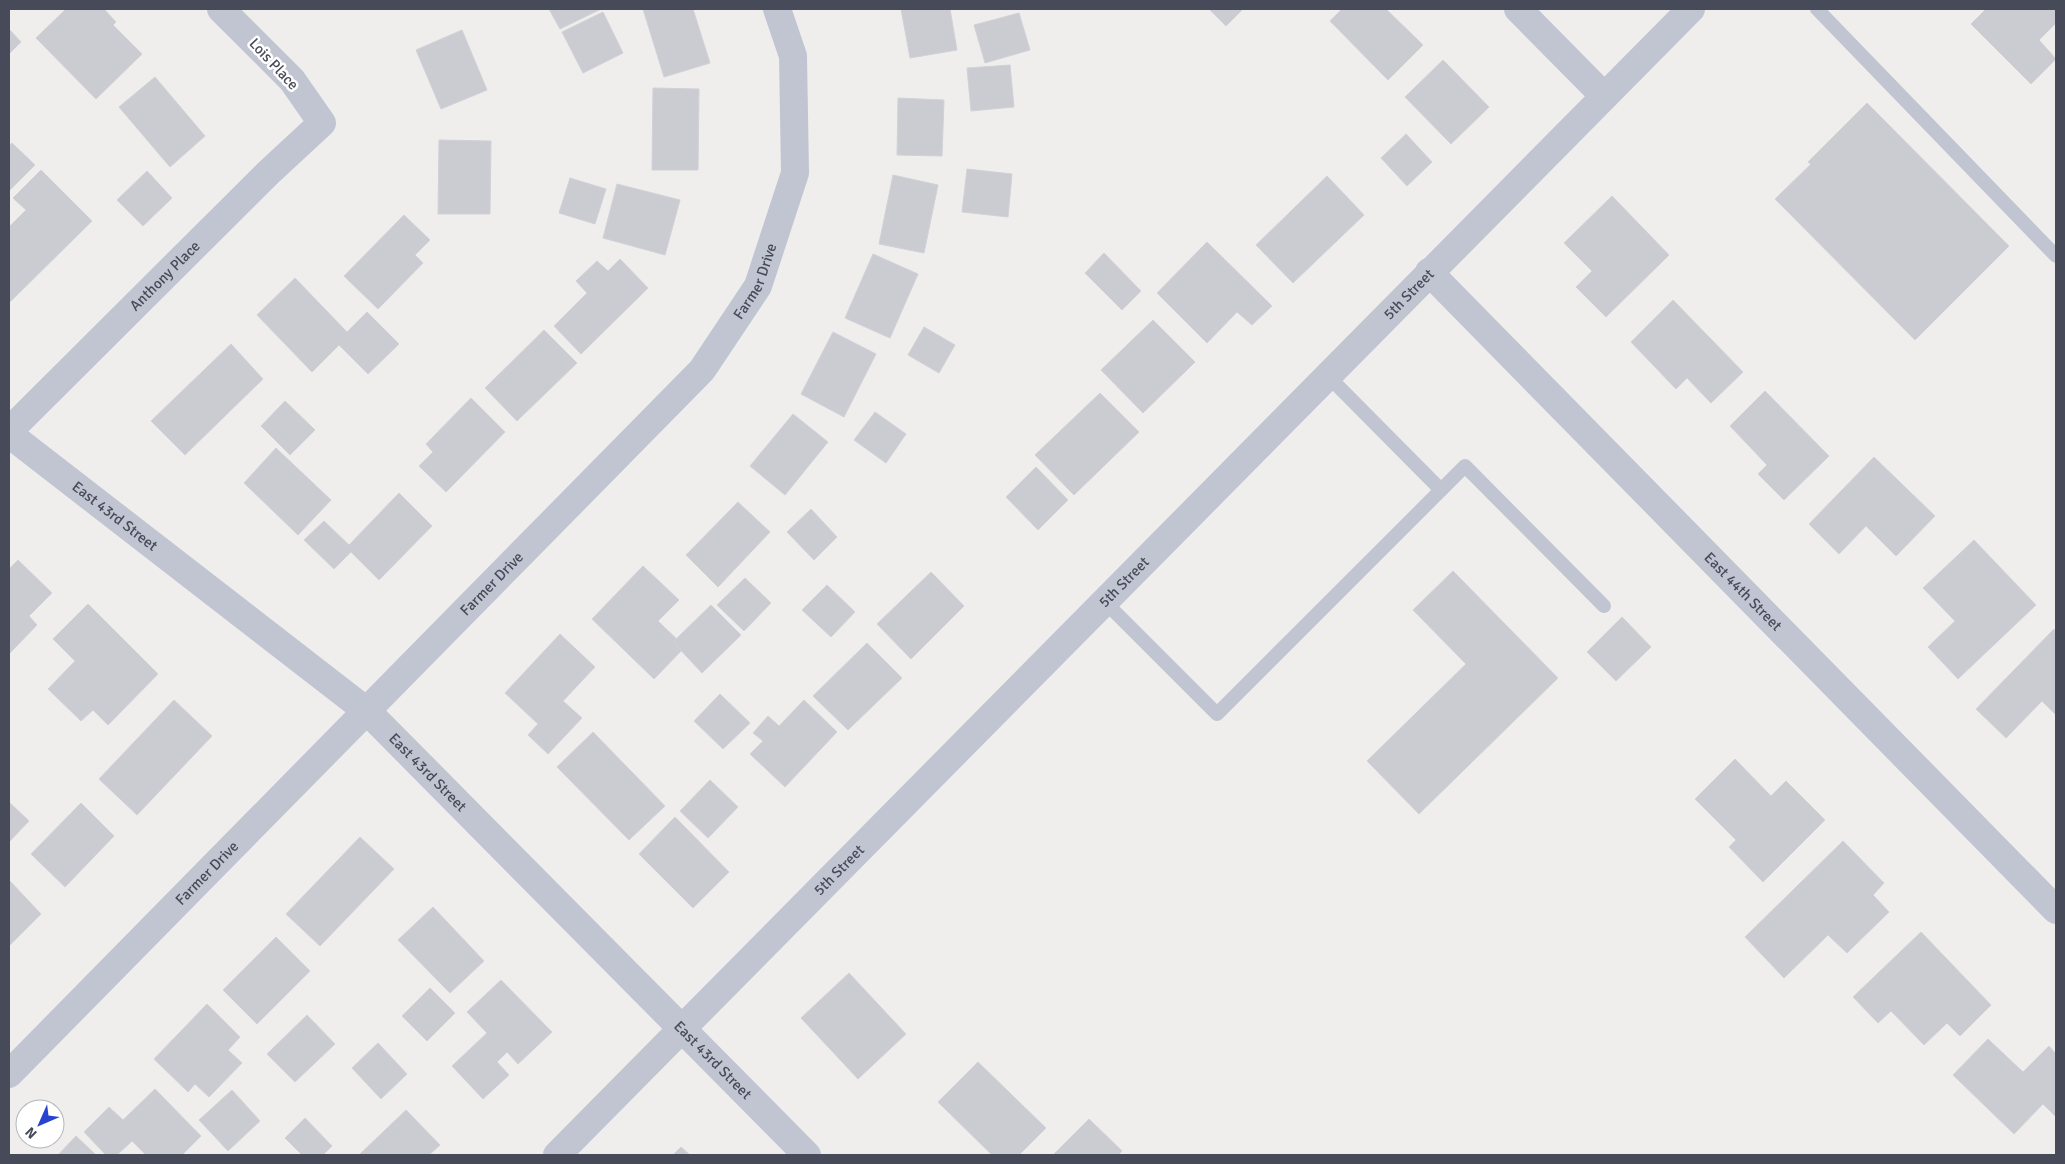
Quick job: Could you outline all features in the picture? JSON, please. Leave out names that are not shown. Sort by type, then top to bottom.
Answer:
[{"type":"street","name":"Lois Place","points":[[221,9],[292,80],[322,123]]},
{"type":"street","name":"Farmer Drive","points":[[9,1074],[368,712],[702,370],[758,286],[795,172],[793,56],[777,9]]},
{"type":"street","points":[[1518,9],[1604,96]]},
{"type":"street","name":"5th Street","points":[[557,1155],[1691,9]]},
{"type":"street","name":"Anthony Place","points":[[9,433],[261,180],[322,123]]},
{"type":"street","name":"East 44th Street","points":[[1429,272],[2056,910]]},
{"type":"street","name":"East 43rd Street","points":[[9,433],[368,712],[807,1155]]},
{"type":"lane","points":[[1817,9],[2056,256]]},
{"type":"lane","points":[[1328,376],[1441,490]]},
{"type":"lane","points":[[1105,602],[1217,714],[1465,466],[1604,606]]},
{"type":"building","points":[[66,9],[104,9],[116,22],[113,25],[142,54],[96,99],[36,38]]},
{"type":"building","points":[[549,9],[601,9],[560,29]]},
{"type":"building","points":[[643,9],[693,9],[710,63],[664,77]]},
{"type":"building","points":[[901,9],[950,9],[957,50],[910,58]]},
{"type":"building","points":[[1209,9],[1243,9],[1226,26]]},
{"type":"building","points":[[1342,9],[1386,9],[1423,45],[1388,80],[1330,21]]},
{"type":"building","points":[[1986,9],[2056,9],[2056,23],[2039,40],[2056,59],[2031,84],[1971,24]]},
{"type":"building","points":[[603,12],[623,53],[583,73],[562,32]]},
{"type":"building","points":[[1019,13],[1030,50],[985,63],[974,25]]},
{"type":"building","points":[[9,29],[21,42],[9,54]]},
{"type":"building","points":[[462,30],[487,90],[441,109],[416,50]]},
{"type":"building","points":[[1443,60],[1489,107],[1451,144],[1405,97]]},
{"type":"building","points":[[1010,65],[1014,107],[971,111],[967,68]]},
{"type":"building","points":[[155,77],[205,136],[170,167],[119,107]]},
{"type":"building","points":[[653,88],[699,89],[698,170],[652,170]]},
{"type":"building","points":[[898,98],[944,100],[942,156],[897,155]]},
{"type":"building","points":[[1867,103],[2009,246],[1915,340],[1775,199],[1811,164],[1808,162]]},
{"type":"building","points":[[1406,134],[1432,162],[1407,186],[1381,158]]},
{"type":"building","points":[[439,140],[491,141],[490,214],[438,214]]},
{"type":"building","points":[[12,143],[35,165],[9,191],[9,146]]},
{"type":"building","points":[[967,169],[1012,174],[1008,217],[962,212]]},
{"type":"building","points":[[41,170],[92,221],[9,303],[9,227],[26,210],[13,198]]},
{"type":"building","points":[[147,171],[172,198],[143,226],[117,200]]},
{"type":"building","points":[[893,175],[938,185],[924,253],[879,244]]},
{"type":"building","points":[[1327,176],[1364,215],[1293,283],[1256,245]]},
{"type":"building","points":[[570,178],[606,189],[595,224],[559,213]]},
{"type":"building","points":[[617,184],[680,200],[665,255],[603,238]]},
{"type":"building","points":[[1612,196],[1669,255],[1606,317],[1576,287],[1592,271],[1564,243]]},
{"type":"building","points":[[404,215],[430,240],[415,255],[423,263],[378,309],[344,276]]},
{"type":"building","points":[[1207,242],[1272,306],[1252,325],[1237,312],[1207,343],[1157,293]]},
{"type":"building","points":[[1104,253],[1141,291],[1122,310],[1085,273]]},
{"type":"building","points":[[873,254],[918,274],[890,338],[845,318]]},
{"type":"building","points":[[620,259],[648,288],[581,354],[554,326],[587,293],[576,281],[597,261],[608,271]]},
{"type":"building","points":[[295,278],[347,332],[367,312],[399,344],[368,374],[339,345],[312,372],[257,315]]},
{"type":"building","points":[[1673,300],[1743,372],[1711,403],[1687,378],[1676,389],[1631,342]]},
{"type":"building","points":[[1153,320],[1195,362],[1143,413],[1101,370]]},
{"type":"building","points":[[924,327],[955,345],[939,373],[908,355]]},
{"type":"building","points":[[544,330],[577,363],[517,421],[485,388]]},
{"type":"building","points":[[833,332],[876,354],[844,417],[801,394]]},
{"type":"building","points":[[231,344],[263,379],[185,455],[151,421]]},
{"type":"building","points":[[1765,391],[1829,456],[1784,500],[1758,474],[1767,465],[1730,426]]},
{"type":"building","points":[[1100,393],[1139,432],[1074,495],[1035,455]]},
{"type":"building","points":[[471,398],[505,432],[446,492],[419,466],[433,452],[426,444]]},
{"type":"building","points":[[285,401],[315,430],[290,455],[261,426]]},
{"type":"building","points":[[875,412],[906,434],[886,463],[854,440]]},
{"type":"building","points":[[793,414],[828,442],[785,495],[750,466]]},
{"type":"building","points":[[276,448],[331,500],[298,535],[244,483]]},
{"type":"building","points":[[1874,457],[1935,516],[1896,556],[1866,526],[1839,554],[1809,524]]},
{"type":"building","points":[[1036,467],[1068,500],[1038,530],[1006,497]]},
{"type":"building","points":[[399,493],[432,526],[379,580],[351,552],[334,569],[304,540],[324,521],[349,545]]},
{"type":"building","points":[[738,502],[770,532],[718,587],[686,555]]},
{"type":"building","points":[[811,509],[837,537],[814,560],[787,532]]},
{"type":"building","points":[[1974,540],[2036,605],[1958,679],[1928,647],[1955,621],[1923,588]]},
{"type":"building","points":[[18,560],[52,593],[29,616],[37,625],[9,654],[9,569]]},
{"type":"building","points":[[643,566],[679,600],[658,621],[685,647],[654,679],[592,619]]},
{"type":"building","points":[[1453,571],[1558,678],[1419,814],[1367,761],[1466,664],[1413,610]]},
{"type":"building","points":[[931,572],[964,606],[911,659],[877,624]]},
{"type":"building","points":[[745,578],[771,603],[744,631],[717,605]]},
{"type":"building","points":[[827,585],[855,612],[831,637],[802,610]]},
{"type":"building","points":[[88,604],[158,674],[108,725],[93,710],[81,721],[48,689],[75,661],[53,639]]},
{"type":"building","points":[[711,605],[741,635],[702,673],[673,642]]},
{"type":"building","points":[[1622,617],[1651,647],[1616,681],[1587,652]]},
{"type":"building","points":[[2054,629],[2056,632],[2056,715],[2042,701],[2006,738],[1976,709]]},
{"type":"building","points":[[560,634],[595,667],[563,701],[582,718],[548,754],[528,735],[538,724],[505,693]]},
{"type":"building","points":[[867,643],[902,678],[848,730],[813,696]]},
{"type":"building","points":[[720,694],[750,723],[723,749],[694,721]]},
{"type":"building","points":[[174,700],[212,736],[137,815],[99,779]]},
{"type":"building","points":[[804,700],[837,732],[785,787],[750,754],[763,741],[753,733],[768,716],[779,726]]},
{"type":"building","points":[[593,732],[665,806],[629,840],[557,767]]},
{"type":"building","points":[[1735,759],[1771,796],[1786,781],[1825,820],[1763,882],[1729,847],[1736,840],[1695,799]]},
{"type":"building","points":[[710,780],[738,807],[708,838],[680,811]]},
{"type":"building","points":[[9,802],[29,821],[9,842]]},
{"type":"building","points":[[81,803],[114,836],[65,887],[31,854]]},
{"type":"building","points":[[675,817],[729,872],[693,908],[639,854]]},
{"type":"building","points":[[360,837],[394,869],[320,946],[286,914]]},
{"type":"building","points":[[1843,841],[1884,883],[1873,895],[1889,912],[1847,953],[1828,935],[1784,978],[1745,937]]},
{"type":"building","points":[[9,880],[41,914],[9,946]]},
{"type":"building","points":[[433,907],[484,961],[450,993],[398,940]]},
{"type":"building","points":[[1921,932],[1991,1005],[1960,1036],[1947,1023],[1924,1045],[1891,1011],[1878,1023],[1853,997]]},
{"type":"building","points":[[276,937],[310,971],[257,1024],[223,990]]},
{"type":"building","points":[[849,973],[906,1034],[858,1079],[801,1018]]},
{"type":"building","points":[[501,980],[552,1032],[518,1064],[507,1052],[497,1062],[509,1075],[483,1099],[452,1066],[487,1033],[467,1012]]},
{"type":"building","points":[[430,988],[455,1013],[427,1041],[402,1016]]},
{"type":"building","points":[[207,1004],[240,1037],[228,1050],[242,1063],[209,1097],[195,1084],[188,1092],[154,1059]]},
{"type":"building","points":[[307,1015],[335,1044],[295,1082],[267,1054]]},
{"type":"building","points":[[1988,1039],[2023,1072],[2049,1046],[2056,1054],[2056,1117],[2043,1104],[2014,1134],[1953,1075]]},
{"type":"building","points":[[378,1043],[407,1074],[381,1099],[352,1068]]},
{"type":"building","points":[[978,1062],[1046,1128],[1019,1155],[992,1155],[938,1102]]},
{"type":"building","points":[[155,1089],[201,1136],[182,1155],[146,1155],[132,1141],[117,1155],[106,1155],[84,1132],[109,1107],[123,1120]]},
{"type":"building","points":[[232,1090],[260,1121],[228,1151],[199,1120]]},
{"type":"building","points":[[406,1110],[440,1145],[429,1155],[359,1155]]},
{"type":"building","points":[[305,1118],[332,1146],[323,1155],[302,1155],[285,1138]]},
{"type":"building","points":[[1089,1119],[1122,1151],[1118,1155],[1053,1155]]},
{"type":"building","points":[[76,1136],[96,1155],[58,1155]]},
{"type":"building","points":[[681,1147],[690,1155],[673,1155]]}]
